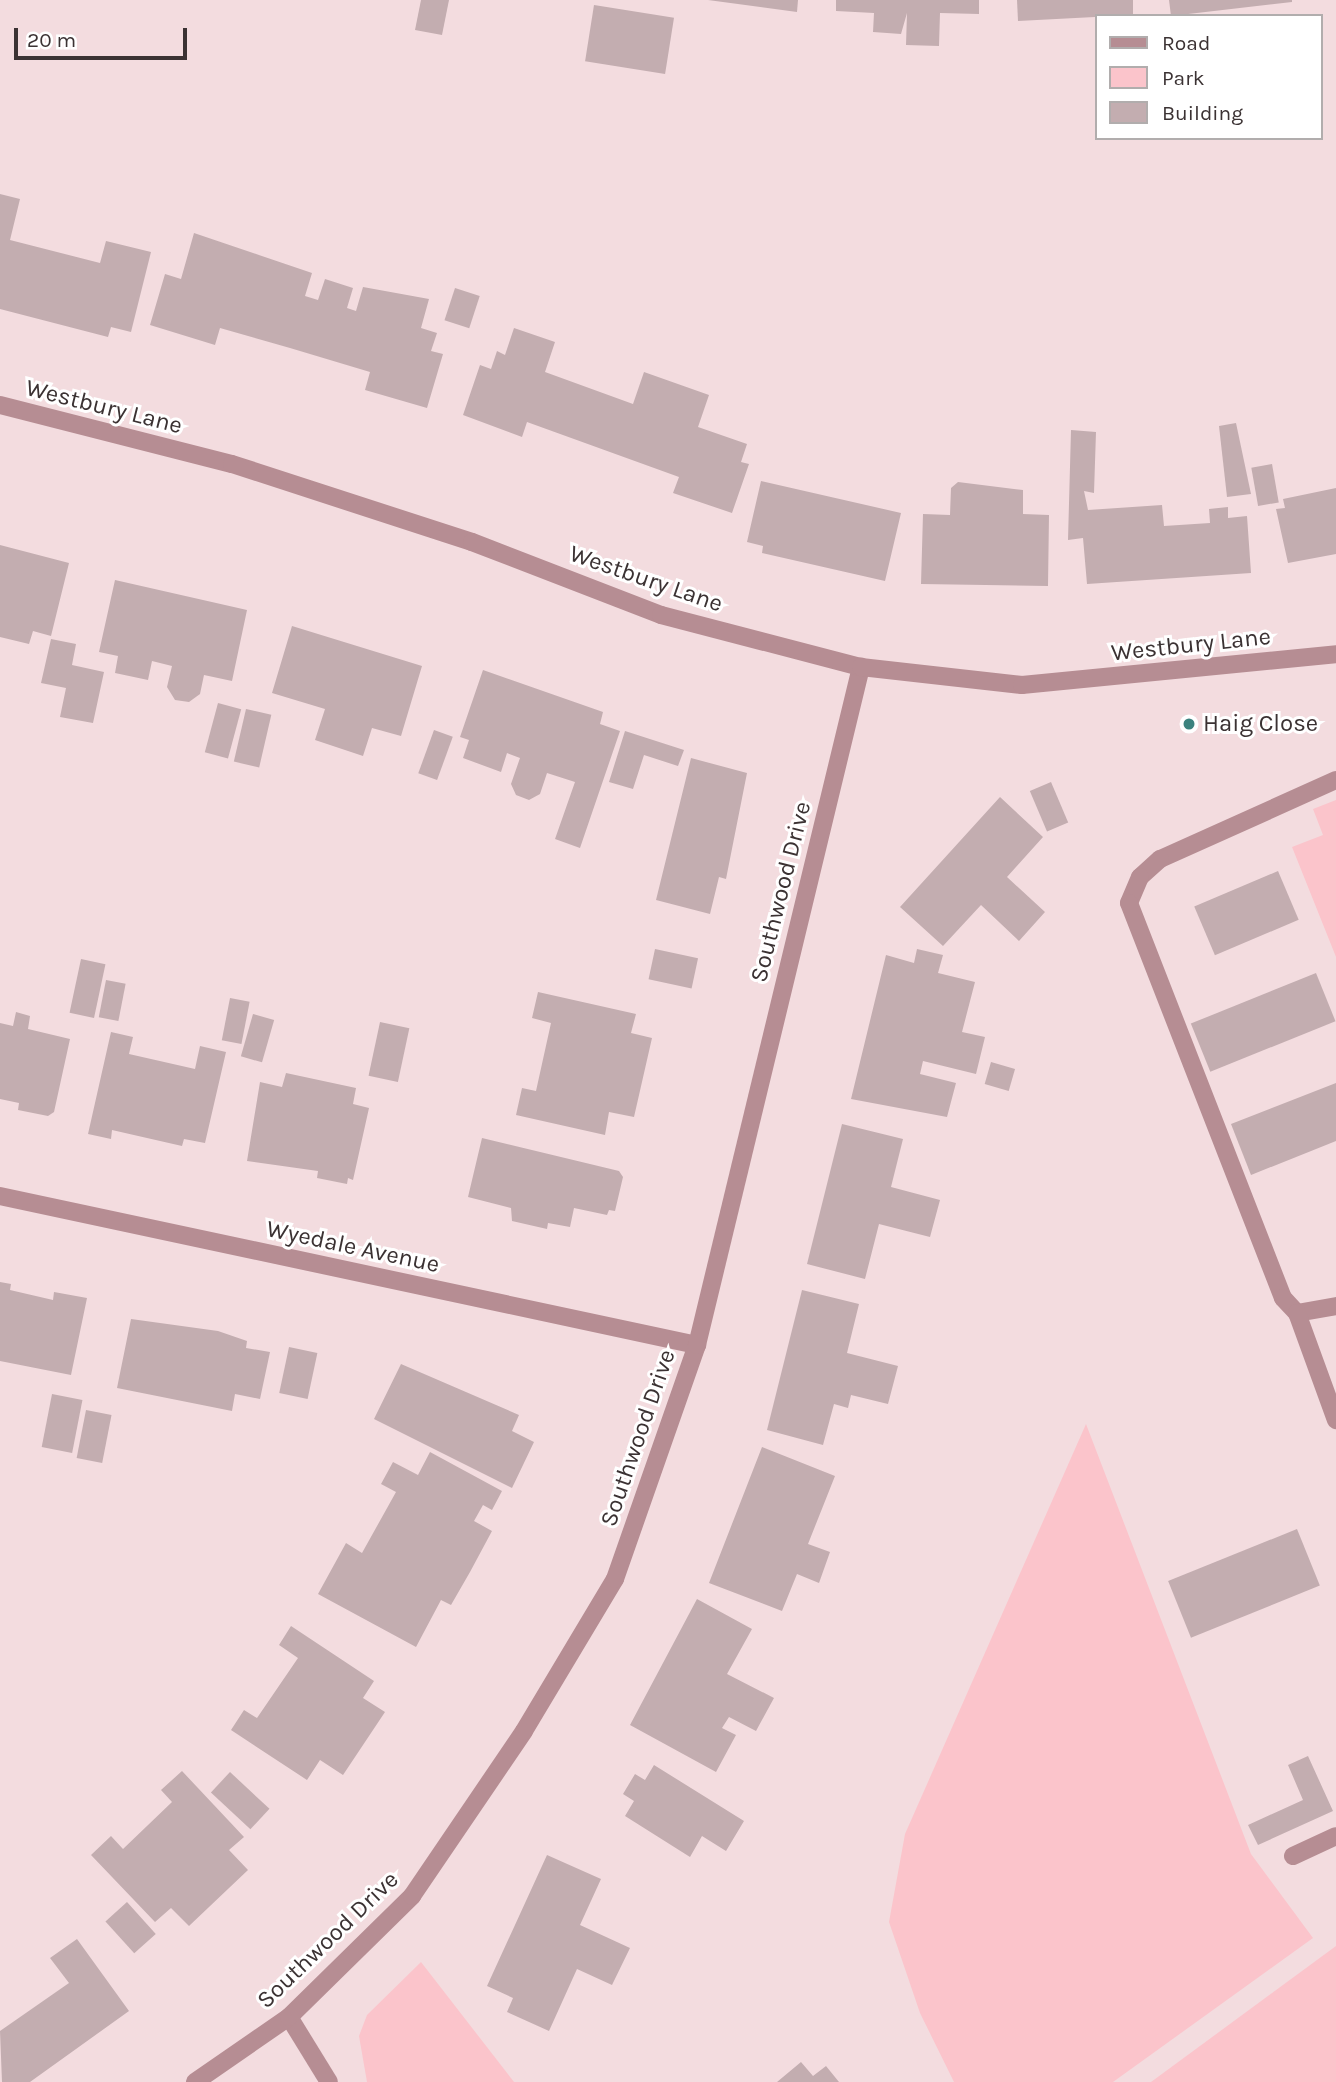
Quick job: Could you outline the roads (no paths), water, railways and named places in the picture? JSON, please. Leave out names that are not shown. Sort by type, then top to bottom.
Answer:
[{"type":"street","name":"Westbury Lane","points":[[0,405],[232,464],[472,542],[661,615],[861,667],[1022,685],[1336,654]]},
{"type":"street","name":"Southwood Drive","points":[[195,2082],[289,2017],[412,1896],[524,1731],[615,1579],[697,1345],[861,667]]},
{"type":"street","points":[[1336,780],[1160,859],[1140,877],[1129,903],[1283,1298],[1297,1313],[1336,1420]]},
{"type":"street","name":"Wyedale Avenue","points":[[0,1196],[697,1345]]},
{"type":"street","points":[[1297,1313],[1336,1306]]},
{"type":"street","points":[[1293,1856],[1336,1836]]},
{"type":"street","points":[[289,2017],[329,2082]]},
{"type":"place","name":"Haig Close","points":[[1189,724]]}]
